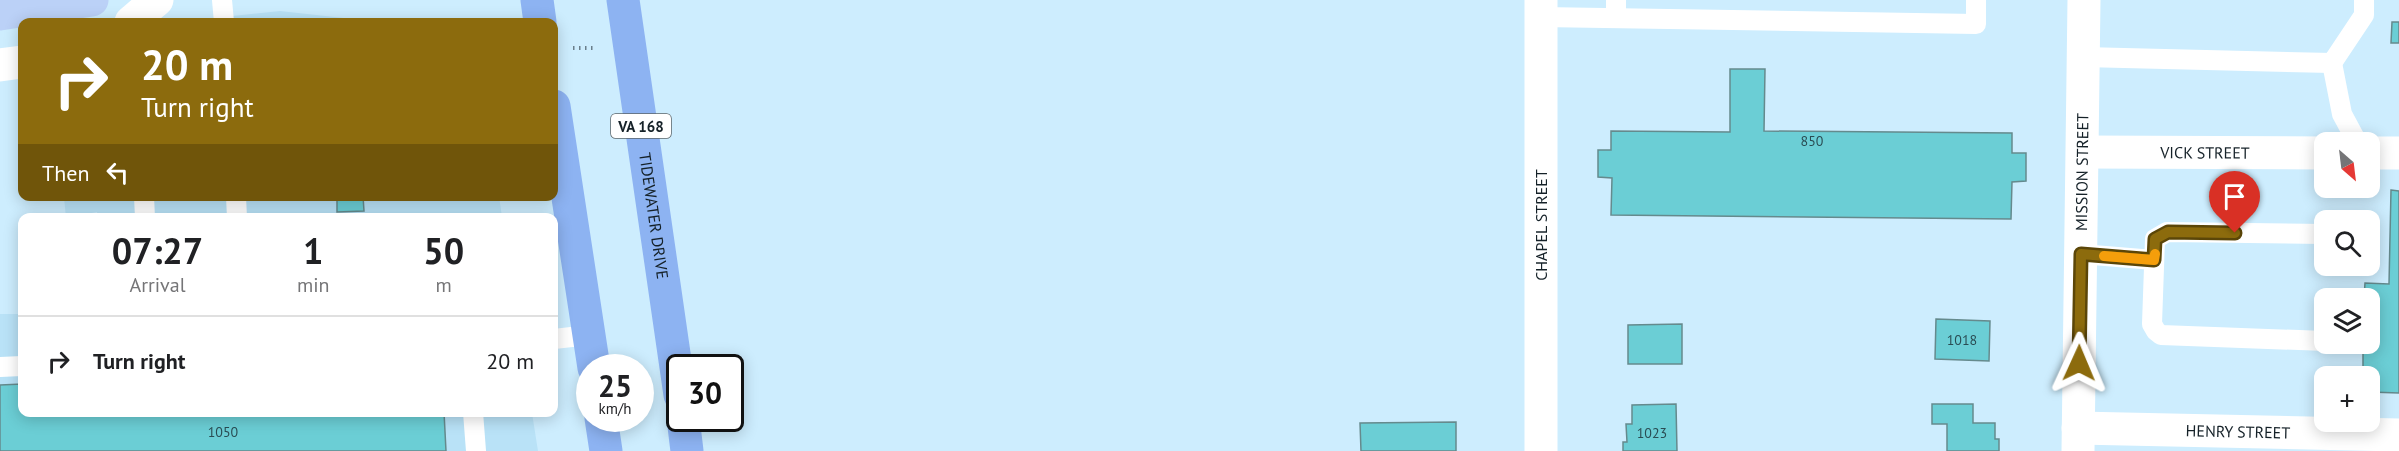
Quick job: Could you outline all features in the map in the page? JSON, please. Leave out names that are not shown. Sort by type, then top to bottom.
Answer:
[{"type":"highway","points":[[537,0],[539,18]]},
{"type":"highway","name":"TIDEWATER DRIVE","points":[[623,0],[674,354]]},
{"type":"highway","points":[[558,159],[564,239],[592,354]]},
{"type":"highway","points":[[603,432],[606,451]]},
{"type":"highway","points":[[685,432],[687,451]]},
{"type":"main road","points":[[0,14],[92,0]]},
{"type":"street","points":[[136,18],[157,0]]},
{"type":"street","name":"MISSION STREET","points":[[2078,440],[2084,0]]},
{"type":"street","name":"CHAPEL STREET","points":[[1540,451],[1541,9]]},
{"type":"street","points":[[0,65],[18,63]]},
{"type":"street","name":"VICK STREET","points":[[2083,152],[2314,153]]},
{"type":"street","points":[[2380,153],[2399,153]]},
{"type":"street","name":"HENRY STREET","points":[[2078,440],[2399,435]]},
{"type":"lane","points":[[222,0],[224,18]]},
{"type":"lane","points":[[1541,9],[1616,9],[1976,24],[1976,0]]},
{"type":"lane","points":[[2352,132],[2342,114],[2332,63],[2364,15],[2364,0]]},
{"type":"lane","points":[[2083,57],[2332,63]]},
{"type":"lane","points":[[2314,234],[2168,232],[2155,239],[2152,324],[2156,332],[2161,335],[2314,341]]},
{"type":"lane","points":[[2081,254],[2154,260]]},
{"type":"lane","points":[[558,339],[589,335]]},
{"type":"lane","points":[[0,367],[18,366]]},
{"type":"lane","points":[[473,417],[476,451]]},
{"type":"shaded area","points":[[280,11],[344,18],[214,18]]},
{"type":"shaded area","points":[[64,201],[500,201],[501,213],[97,212],[66,213]]},
{"type":"shaded area","points":[[0,314],[18,314],[18,417],[533,417],[538,451],[0,451]]},
{"type":"building","points":[[2392,22],[2399,22],[2399,43],[2391,43]]},
{"type":"building","points":[[1730,69],[1765,69],[1764,131],[2012,133],[2012,153],[2026,153],[2026,181],[2012,182],[2011,219],[1611,215],[1612,178],[1598,177],[1598,150],[1611,150],[1611,131],[1730,132]]},
{"type":"building","points":[[2391,190],[2399,191],[2399,393],[2380,392],[2380,366],[2363,366],[2363,354],[2380,354],[2380,288],[2365,288],[2365,283],[2389,284]]},
{"type":"building","points":[[337,201],[363,201],[364,211],[337,212]]},
{"type":"building","points":[[1936,319],[1990,321],[1989,361],[1935,359]]},
{"type":"building","points":[[1682,324],[1682,364],[1628,364],[1628,325]]},
{"type":"building","points":[[18,384],[18,417],[444,417],[446,451],[0,451],[0,385]]},
{"type":"building","points":[[1676,404],[1677,451],[1623,451],[1623,442],[1627,442],[1626,424],[1632,424],[1632,405]]},
{"type":"building","points":[[1932,404],[1973,404],[1973,423],[1995,423],[1995,439],[1999,439],[1999,451],[1947,451],[1947,424],[1932,424]]},
{"type":"building","points":[[1456,422],[1456,451],[1361,451],[1360,423]]},
{"type":"slow traffic","points":[[2104,256],[2154,260],[2155,254]]},
{"type":"route","points":[[2079,363],[2081,254],[2154,260],[2155,239],[2168,232],[2235,233]]}]
